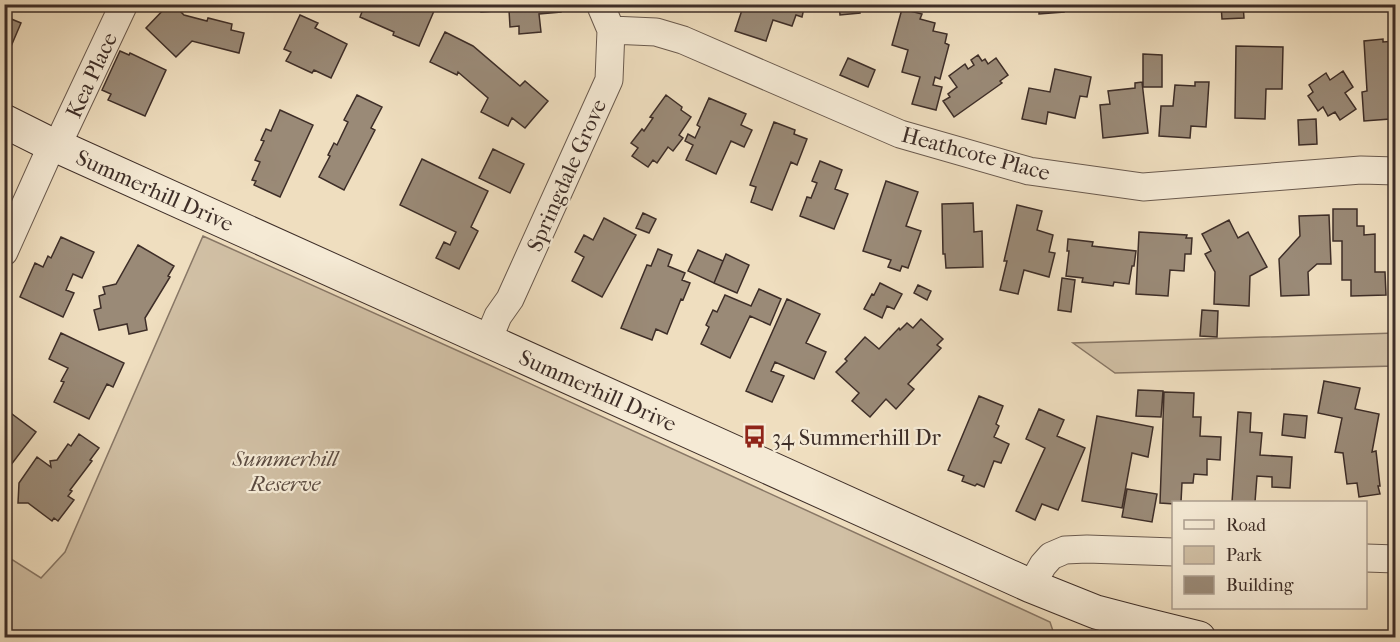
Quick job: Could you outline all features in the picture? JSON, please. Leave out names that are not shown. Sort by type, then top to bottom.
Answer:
[{"type":"main road","name":"Summerhill Drive","points":[[4,122],[1031,586],[1096,612],[1199,638]]},
{"type":"street","name":"Kea Place","points":[[4,252],[124,4]]},
{"type":"street","name":"Springdale Grove","points":[[488,340],[498,316],[510,299],[609,80],[611,30],[600,4]]},
{"type":"street","name":"Heathcote Place","points":[[611,30],[656,32],[683,40],[900,134],[1029,171],[1143,187],[1361,170],[1395,171]]},
{"type":"street","points":[[1031,586],[1051,556],[1065,550],[1172,552]]},
{"type":"street","points":[[1367,558],[1395,559]]},
{"type":"green space","name":"Summerhill Reserve","points":[[203,236],[1050,622],[1053,631],[1074,637],[5,637],[5,555],[41,578],[65,552]]},
{"type":"green space","points":[[1395,333],[1395,366],[1115,373],[1073,343]]},
{"type":"building","points":[[169,4],[173,4],[184,15],[232,24],[231,30],[244,33],[239,53],[192,41],[176,57],[146,28]]},
{"type":"building","points":[[365,4],[427,4],[426,8],[434,11],[419,46],[360,17]]},
{"type":"building","points":[[480,4],[561,4],[561,12],[539,14],[541,32],[519,34],[519,26],[510,27],[509,10],[481,12]]},
{"type":"building","points":[[744,4],[805,4],[802,17],[796,15],[792,26],[773,20],[766,41],[735,31]]},
{"type":"building","points":[[839,4],[859,4],[860,13],[840,15]]},
{"type":"building","points":[[1039,4],[1063,4],[1064,12],[1039,14]]},
{"type":"building","points":[[1211,4],[1243,4],[1244,18],[1222,19],[1221,5]]},
{"type":"building","points":[[902,9],[922,14],[920,19],[935,23],[933,31],[947,34],[945,43],[949,45],[940,79],[935,77],[933,85],[942,87],[936,110],[912,104],[920,77],[902,72],[908,50],[892,45]]},
{"type":"building","points":[[300,15],[318,23],[315,28],[347,44],[331,78],[314,70],[312,73],[286,61],[291,52],[284,49]]},
{"type":"building","points":[[4,16],[21,23],[9,51],[4,49]]},
{"type":"building","points":[[445,32],[473,46],[520,86],[525,81],[548,101],[525,128],[512,118],[508,126],[481,112],[488,98],[458,72],[457,75],[430,62]]},
{"type":"building","points":[[1383,39],[1383,42],[1396,41],[1396,107],[1389,108],[1390,119],[1364,121],[1362,92],[1367,91],[1364,41]]},
{"type":"building","points":[[1236,46],[1283,47],[1282,89],[1266,89],[1265,119],[1235,118]]},
{"type":"building","points":[[120,51],[129,55],[130,53],[166,70],[145,116],[108,100],[111,94],[102,90]]},
{"type":"building","points":[[1143,54],[1162,55],[1162,87],[1143,87]]},
{"type":"building","points":[[978,55],[988,64],[996,58],[1008,75],[1000,81],[1002,83],[954,117],[943,101],[950,97],[948,94],[957,87],[949,76],[965,64],[968,69],[974,65],[971,60]]},
{"type":"building","points":[[848,58],[875,70],[868,87],[840,75]]},
{"type":"building","points":[[1055,69],[1091,77],[1087,97],[1080,96],[1075,118],[1048,112],[1046,124],[1022,119],[1029,88],[1050,92]]},
{"type":"building","points":[[1343,71],[1353,87],[1345,93],[1356,109],[1340,120],[1335,112],[1328,116],[1323,107],[1318,111],[1308,96],[1313,92],[1309,85],[1326,73],[1330,80]]},
{"type":"building","points":[[1142,82],[1148,133],[1103,138],[1100,105],[1110,104],[1108,91],[1135,88],[1135,83]]},
{"type":"building","points":[[1195,82],[1209,82],[1206,127],[1191,126],[1190,138],[1159,136],[1161,106],[1173,106],[1175,85],[1195,86]]},
{"type":"building","points":[[357,95],[382,107],[371,128],[375,130],[344,190],[319,177],[334,143],[337,145],[348,122],[344,120]]},
{"type":"building","points":[[666,95],[691,117],[679,135],[683,138],[673,151],[668,147],[657,163],[653,160],[648,167],[632,156],[638,148],[631,143],[642,129],[644,131],[653,118],[650,117]]},
{"type":"building","points":[[709,98],[746,114],[741,125],[752,130],[744,147],[731,141],[716,174],[686,160],[693,145],[685,141],[688,134],[695,138],[700,127],[697,125]]},
{"type":"building","points":[[280,110],[313,125],[280,197],[254,185],[256,181],[252,180],[260,162],[255,160],[264,141],[261,140],[266,129],[271,131]]},
{"type":"building","points":[[1316,119],[1317,144],[1299,145],[1298,120]]},
{"type":"building","points":[[774,122],[795,130],[794,134],[807,139],[797,165],[791,162],[772,210],[751,202],[756,187],[750,185]]},
{"type":"building","points":[[493,149],[524,164],[510,193],[479,178]]},
{"type":"building","points":[[422,159],[488,191],[471,227],[478,231],[459,269],[436,258],[444,242],[450,245],[456,232],[400,205]]},
{"type":"building","points":[[820,161],[842,170],[835,189],[848,194],[834,229],[800,216],[807,197],[811,198],[817,183],[812,181]]},
{"type":"building","points":[[886,181],[918,192],[906,226],[921,231],[908,268],[902,266],[900,271],[888,267],[891,260],[863,251]]},
{"type":"building","points":[[973,203],[974,232],[982,231],[983,267],[946,268],[945,254],[943,254],[942,204]]},
{"type":"building","points":[[1017,205],[1042,211],[1037,230],[1053,235],[1049,252],[1055,253],[1049,277],[1024,270],[1018,294],[1000,290]]},
{"type":"building","points":[[1333,209],[1357,209],[1357,226],[1364,226],[1364,235],[1375,234],[1375,272],[1385,272],[1386,295],[1351,296],[1351,280],[1342,280],[1342,241],[1333,241]]},
{"type":"building","points":[[643,213],[656,219],[649,233],[636,228]]},
{"type":"building","points":[[1329,215],[1331,264],[1317,264],[1308,272],[1309,295],[1281,296],[1279,259],[1300,236],[1299,216]]},
{"type":"building","points":[[604,218],[636,235],[602,297],[572,281],[584,257],[575,252],[584,235],[593,240]]},
{"type":"building","points":[[1229,220],[1238,238],[1248,232],[1267,267],[1250,276],[1249,306],[1214,304],[1215,272],[1205,254],[1211,251],[1202,234]]},
{"type":"building","points":[[1139,232],[1187,235],[1186,238],[1192,238],[1191,254],[1185,254],[1184,271],[1170,270],[1168,296],[1136,294]]},
{"type":"building","points":[[61,237],[94,252],[82,278],[73,274],[66,290],[74,293],[63,317],[20,297],[35,263],[43,267],[48,256],[51,258]]},
{"type":"building","points":[[1068,239],[1093,242],[1092,246],[1136,251],[1129,284],[1114,282],[1113,286],[1082,282],[1083,278],[1066,276]]},
{"type":"building","points":[[138,245],[174,266],[168,276],[170,277],[145,318],[147,330],[129,334],[127,324],[99,330],[94,310],[101,308],[99,296],[105,294],[103,287],[116,284]]},
{"type":"building","points":[[658,249],[672,255],[668,266],[685,273],[682,280],[690,283],[667,334],[656,329],[652,340],[621,328],[647,265],[651,266]]},
{"type":"building","points":[[698,250],[723,261],[714,283],[688,271]]},
{"type":"building","points":[[726,254],[749,265],[737,293],[714,283]]},
{"type":"building","points":[[1062,278],[1075,280],[1071,312],[1058,310]]},
{"type":"building","points":[[880,283],[902,294],[894,309],[887,306],[882,318],[864,309]]},
{"type":"building","points":[[918,285],[931,291],[927,300],[914,293]]},
{"type":"building","points":[[759,289],[781,299],[770,325],[750,316],[730,358],[701,344],[709,327],[706,325],[713,310],[717,312],[725,295],[751,306]]},
{"type":"building","points":[[787,299],[820,314],[806,343],[826,352],[814,379],[775,362],[771,371],[784,376],[772,402],[746,391]]},
{"type":"building","points":[[1202,310],[1218,311],[1217,337],[1200,336]]},
{"type":"building","points":[[921,319],[943,339],[937,345],[941,348],[908,384],[914,389],[896,409],[886,399],[870,417],[852,401],[859,393],[836,372],[865,337],[879,349],[899,328],[900,330],[907,323],[913,328]]},
{"type":"building","points":[[61,333],[124,363],[113,387],[107,384],[89,419],[54,402],[68,368],[49,359]]},
{"type":"building","points":[[1324,381],[1360,388],[1355,409],[1379,414],[1372,452],[1376,451],[1380,494],[1359,497],[1357,483],[1347,484],[1343,453],[1335,452],[1342,418],[1318,413]]},
{"type":"building","points":[[1138,390],[1163,391],[1161,417],[1136,416]]},
{"type":"building","points":[[1164,392],[1194,393],[1193,417],[1201,417],[1200,436],[1221,437],[1220,460],[1207,459],[1207,475],[1194,474],[1193,483],[1182,483],[1181,501],[1172,501],[1172,504],[1160,503]]},
{"type":"building","points":[[979,396],[1003,406],[994,437],[1009,444],[1001,463],[994,461],[984,487],[962,481],[964,476],[948,470]]},
{"type":"building","points":[[1039,409],[1064,420],[1057,436],[1085,448],[1058,510],[1042,504],[1035,520],[1016,511],[1045,448],[1026,439]]},
{"type":"building","points":[[8,411],[36,432],[4,474],[4,416]]},
{"type":"building","points":[[1238,412],[1251,413],[1250,432],[1262,433],[1260,455],[1292,457],[1290,488],[1272,487],[1272,477],[1257,476],[1255,501],[1232,501]]},
{"type":"building","points":[[1284,414],[1307,416],[1305,438],[1282,435]]},
{"type":"building","points":[[1097,416],[1153,427],[1148,457],[1132,453],[1122,508],[1082,501]]},
{"type":"building","points":[[79,434],[99,448],[70,490],[72,491],[68,496],[74,500],[58,521],[54,518],[52,521],[28,503],[18,503],[19,483],[37,457],[51,467],[50,461],[57,460],[68,444],[71,446]]},
{"type":"building","points":[[1127,489],[1157,494],[1152,522],[1122,517]]},
{"type":"place","name":"34 Summerhill Dr","points":[[754,437]]}]
